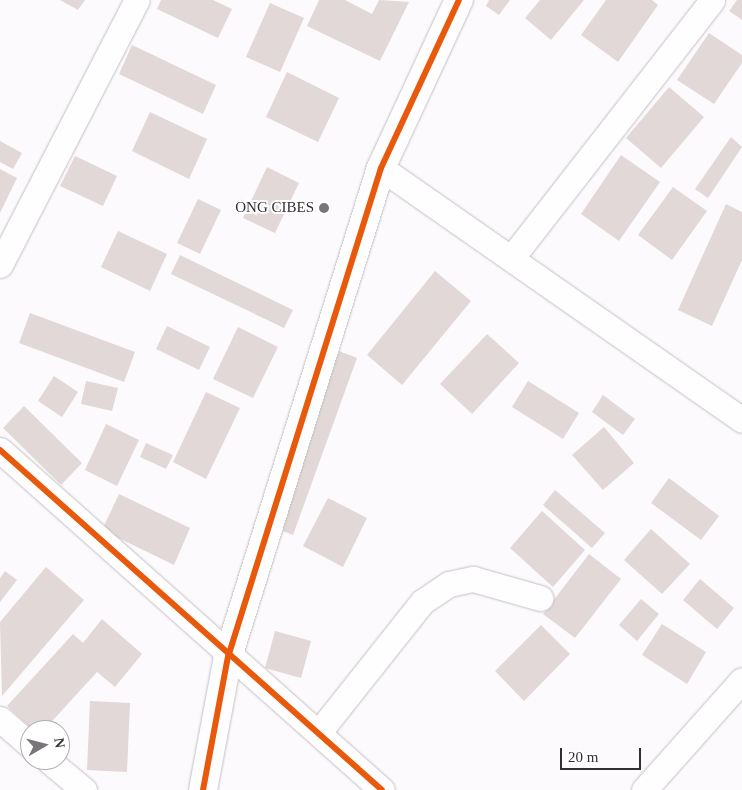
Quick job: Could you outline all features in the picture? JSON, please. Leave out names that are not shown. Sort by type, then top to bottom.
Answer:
[{"type":"street","points":[[0,265],[136,0]]},
{"type":"street","points":[[203,790],[228,657],[381,168],[459,0]]},
{"type":"street","points":[[513,256],[712,0]]},
{"type":"street","points":[[381,168],[513,256],[742,420]]},
{"type":"street","points":[[0,450],[228,657],[319,732],[382,790]]},
{"type":"street","points":[[319,732],[422,602],[449,584],[473,580],[540,598]]},
{"type":"street","points":[[644,790],[742,680]]},
{"type":"street","points":[[0,719],[20,736]]},
{"type":"street","points":[[60,770],[84,790]]},
{"type":"building","points":[[60,0],[85,0],[78,10]]},
{"type":"building","points":[[161,0],[213,0],[232,9],[218,38],[157,9]]},
{"type":"building","points":[[319,0],[345,0],[372,14],[379,0],[409,2],[380,61],[307,26]]},
{"type":"building","points":[[489,0],[510,0],[499,15],[486,6]]},
{"type":"building","points":[[540,0],[584,0],[551,40],[525,18]]},
{"type":"building","points":[[606,0],[652,0],[658,5],[618,62],[581,35]]},
{"type":"building","points":[[737,0],[742,0],[742,20],[729,11]]},
{"type":"building","points":[[270,3],[304,18],[280,72],[246,57]]},
{"type":"building","points":[[709,33],[742,55],[742,63],[714,104],[677,80]]},
{"type":"building","points":[[132,45],[216,85],[203,114],[119,74]]},
{"type":"building","points":[[287,72],[339,98],[318,142],[266,117]]},
{"type":"building","points":[[669,87],[704,117],[661,168],[626,138]]},
{"type":"building","points":[[150,112],[207,139],[189,179],[132,151]]},
{"type":"building","points":[[731,137],[742,147],[708,198],[695,189]]},
{"type":"building","points":[[0,141],[22,153],[13,169],[0,162]]},
{"type":"building","points":[[621,155],[660,182],[619,241],[581,214]]},
{"type":"building","points":[[75,156],[117,176],[103,206],[60,186]]},
{"type":"building","points":[[267,167],[299,183],[275,233],[243,218]]},
{"type":"building","points":[[0,169],[17,178],[0,213]]},
{"type":"building","points":[[673,187],[707,211],[672,260],[638,235]]},
{"type":"building","points":[[198,199],[221,210],[200,254],[177,243]]},
{"type":"building","points":[[726,204],[742,212],[742,260],[712,326],[678,310]]},
{"type":"building","points":[[118,231],[167,254],[150,291],[101,267]]},
{"type":"building","points":[[180,255],[293,310],[284,328],[171,274]]},
{"type":"building","points":[[435,271],[471,301],[402,385],[367,355]]},
{"type":"building","points":[[30,313],[135,352],[124,382],[19,343]]},
{"type":"building","points":[[167,326],[210,347],[199,370],[156,349]]},
{"type":"building","points":[[238,327],[278,347],[253,398],[213,379]]},
{"type":"building","points":[[487,334],[519,363],[472,414],[440,384]]},
{"type":"building","points":[[339,351],[357,358],[293,535],[275,528]]},
{"type":"building","points":[[54,376],[78,392],[62,417],[38,401]]},
{"type":"building","points":[[86,381],[118,388],[112,411],[81,404]]},
{"type":"building","points":[[528,381],[579,413],[563,439],[512,407]]},
{"type":"building","points":[[206,392],[240,408],[206,479],[173,462]]},
{"type":"building","points":[[603,395],[635,419],[623,435],[592,412]]},
{"type":"building","points":[[24,406],[82,463],[61,485],[3,428]]},
{"type":"building","points":[[106,424],[139,440],[117,486],[85,470]]},
{"type":"building","points":[[604,427],[634,463],[603,490],[572,455]]},
{"type":"building","points":[[146,443],[173,455],[166,469],[140,457]]},
{"type":"building","points":[[669,478],[719,516],[701,540],[651,503]]},
{"type":"building","points":[[555,490],[605,533],[592,548],[543,505]]},
{"type":"building","points":[[119,494],[190,528],[174,565],[102,530]]},
{"type":"building","points":[[328,498],[367,518],[343,567],[303,546]]},
{"type":"building","points":[[542,511],[585,550],[553,587],[510,548]]},
{"type":"building","points":[[651,529],[690,564],[662,594],[624,560]]},
{"type":"building","points":[[589,554],[621,579],[575,638],[543,614]]},
{"type":"building","points":[[46,567],[84,600],[2,696],[0,622]]},
{"type":"building","points":[[5,571],[17,580],[0,602],[0,578]]},
{"type":"building","points":[[700,579],[734,608],[717,629],[683,600]]},
{"type":"building","points":[[641,599],[659,614],[637,641],[619,625]]},
{"type":"building","points":[[102,619],[142,654],[115,687],[97,672],[53,720],[22,720],[7,706],[73,634],[83,643]]},
{"type":"building","points":[[662,624],[706,652],[687,684],[642,655]]},
{"type":"building","points":[[541,625],[570,654],[524,701],[495,671]]},
{"type":"building","points":[[275,631],[311,641],[301,678],[265,668]]},
{"type":"building","points":[[90,701],[130,703],[127,772],[87,770]]},
{"type":"cycle path","points":[[203,790],[228,657],[381,168],[459,0]]},
{"type":"cycle path","points":[[0,450],[382,790]]},
{"type":"place","name":"ONG CIBES","points":[[324,208]]}]
